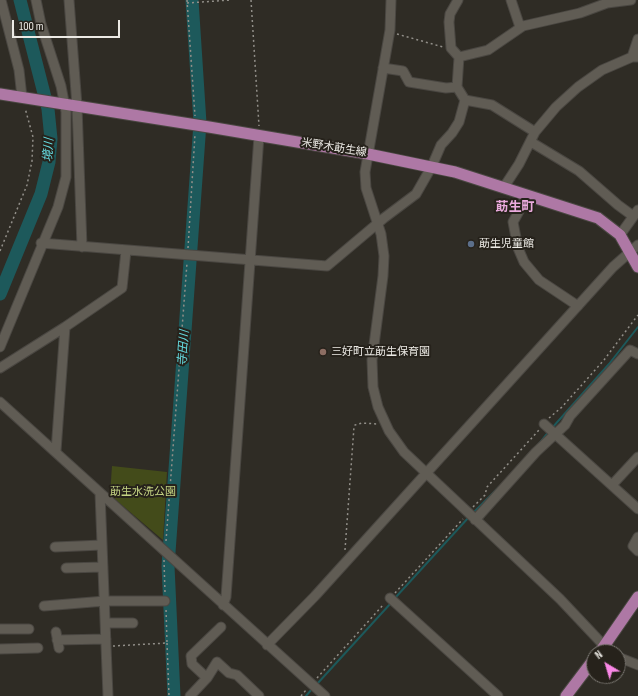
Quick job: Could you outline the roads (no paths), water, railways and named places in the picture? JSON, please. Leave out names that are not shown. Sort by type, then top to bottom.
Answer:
[{"type":"main road","name":"米野木莇生線","points":[[0,94],[209,127],[432,166],[593,215],[620,235],[634,248],[638,267]]},
{"type":"main road","points":[[609,644],[638,597]]},
{"type":"main road","points":[[566,696],[586,670]]},
{"type":"street","points":[[0,347],[58,206],[66,177],[67,153],[64,104],[61,86],[41,24],[36,0]]},
{"type":"street","points":[[70,0],[77,106],[82,247]]},
{"type":"street","points":[[391,0],[390,30],[365,172],[366,188],[378,223],[383,245],[384,265],[372,356],[372,377],[375,396],[385,424],[393,438],[404,452],[425,474],[560,599],[600,644]]},
{"type":"street","points":[[42,243],[126,251],[327,266],[378,223],[416,194],[432,166],[441,145],[452,133],[459,122],[465,100],[457,86],[459,57],[451,48],[450,14],[458,0]]},
{"type":"street","points":[[511,0],[520,27]]},
{"type":"street","points":[[459,57],[488,50],[520,27],[580,14],[601,5],[631,0]]},
{"type":"street","points":[[1,3],[19,70],[22,97]]},
{"type":"street","points":[[504,187],[532,142],[535,132],[556,107],[578,87],[602,70],[635,57],[638,39]]},
{"type":"street","points":[[383,68],[403,71],[409,82],[446,88],[457,86]]},
{"type":"street","points":[[465,100],[492,105],[535,132]]},
{"type":"street","points":[[223,605],[226,597],[259,136]]},
{"type":"street","points":[[532,142],[579,171],[636,213],[620,235]]},
{"type":"street","points":[[528,195],[513,222],[518,248],[524,262],[539,280],[578,306]]},
{"type":"street","points":[[268,645],[291,622],[578,306],[634,248]]},
{"type":"street","points":[[0,368],[65,327],[122,288],[126,251]]},
{"type":"street","points":[[56,451],[65,327]]},
{"type":"street","points":[[475,520],[630,350],[638,354]]},
{"type":"street","points":[[0,402],[56,451],[100,493],[325,696]]},
{"type":"street","points":[[544,424],[638,509]]},
{"type":"street","points":[[612,485],[638,457]]},
{"type":"street","points":[[100,493],[108,696]]},
{"type":"street","points":[[638,537],[633,546],[638,551]]},
{"type":"street","points":[[55,547],[102,545]]},
{"type":"street","points":[[66,568],[103,567]]},
{"type":"street","points":[[390,598],[498,696]]},
{"type":"street","points":[[44,606],[105,601],[165,601]]},
{"type":"street","points":[[106,623],[132,623]]},
{"type":"street","points":[[206,678],[192,664],[191,656],[221,626]]},
{"type":"street","points":[[0,629],[29,629]]},
{"type":"street","points":[[57,640],[106,643]]},
{"type":"street","points":[[0,649],[38,648]]},
{"type":"street","points":[[626,660],[638,665]]},
{"type":"street","points":[[190,696],[206,678],[217,662],[229,673],[236,675],[259,696]]},
{"type":"waterway","name":"境川","points":[[0,294],[41,194],[49,162],[51,139],[48,109],[20,0]]},
{"type":"waterway","name":"寺田川","points":[[174,696],[168,566],[200,123],[192,0]]},
{"type":"waterway","points":[[552,428],[609,364],[638,327]]},
{"type":"waterway","points":[[538,445],[549,431]]},
{"type":"waterway","points":[[473,513],[500,486]]},
{"type":"waterway","points":[[395,598],[469,517]]},
{"type":"waterway","points":[[317,684],[391,603]]},
{"type":"waterway","points":[[306,696],[312,689]]},
{"type":"place","name":"莇生児童館","points":[[471,244]]},
{"type":"place","name":"三好町立莇生保育園","points":[[323,352]]},
{"type":"district","name":"莇生町","points":[[515,208]]},
{"type":"park label","name":"莇生水洗公園","points":[[143,492]]}]
